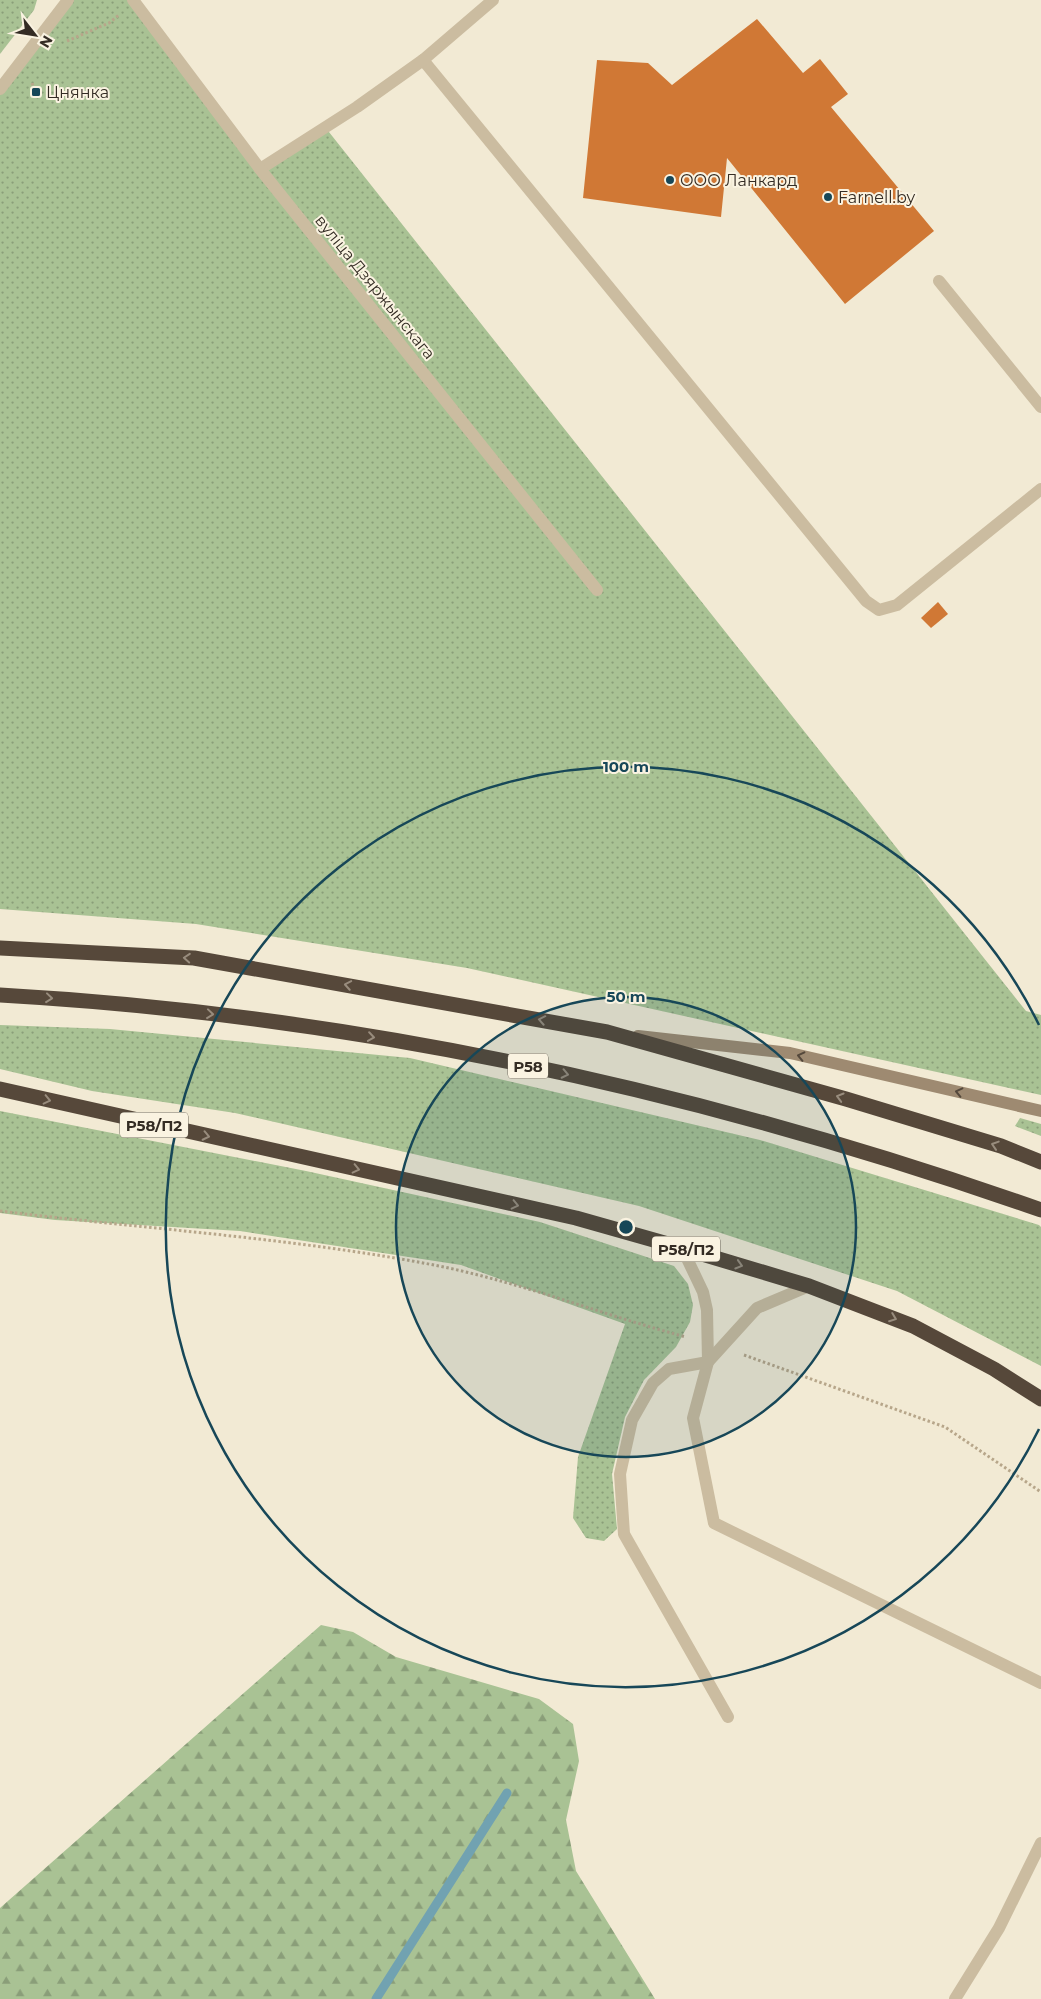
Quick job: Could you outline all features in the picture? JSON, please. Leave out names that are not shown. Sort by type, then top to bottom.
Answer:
[{"type":"highway","points":[[0,948],[194,958],[607,1032],[846,1099],[1001,1146],[1041,1162]]},
{"type":"highway","name":"Р58","points":[[0,995],[216,1014],[446,1048],[634,1088],[967,1185],[1041,1210]]},
{"type":"highway","name":"Р58/П2","points":[[0,1089],[566,1216],[682,1248],[809,1286],[913,1326],[994,1369],[1041,1399]]},
{"type":"main road","points":[[607,1032],[790,1053],[1041,1111]]},
{"type":"street","points":[[0,89],[68,0]]},
{"type":"street","points":[[260,169],[357,107],[423,60],[493,0]]},
{"type":"street","name":"вуліца Дзяржынскага","points":[[134,1],[260,169],[597,590]]},
{"type":"street","points":[[423,60],[866,601],[880,610],[897,605],[1041,489]]},
{"type":"street","points":[[939,281],[1041,407]]},
{"type":"street","points":[[682,1248],[703,1292],[707,1310],[706,1343],[708,1362],[693,1418],[714,1523],[1041,1683]]},
{"type":"street","points":[[728,1717],[624,1534],[620,1474],[632,1420],[653,1383],[669,1369],[708,1362],[757,1308],[809,1286]]},
{"type":"street","points":[[955,1999],[999,1928],[1041,1843]]},
{"type":"path","points":[[58,44],[110,23],[134,1]]},
{"type":"path","points":[[0,1211],[354,1251],[440,1266],[533,1290],[619,1319],[706,1343]]},
{"type":"path","points":[[721,1347],[944,1427],[1041,1492]]},
{"type":"green space","points":[[0,0],[37,0],[34,10],[0,54]]},
{"type":"green space","points":[[68,0],[133,0],[260,168],[325,127],[1026,1011],[1041,1015],[1041,1095],[467,968],[196,924],[0,909],[0,89]]},
{"type":"green space","points":[[0,1025],[110,1029],[410,1058],[760,1140],[1039,1225],[1041,1227],[1041,1366],[897,1291],[639,1206],[235,1113],[92,1091],[0,1069]]},
{"type":"green space","points":[[0,1111],[306,1171],[540,1222],[674,1266],[688,1284],[693,1305],[690,1322],[676,1347],[644,1380],[625,1417],[612,1474],[617,1529],[604,1541],[586,1538],[573,1518],[578,1457],[625,1324],[461,1265],[240,1231],[55,1220],[0,1213]]},
{"type":"green space","points":[[1020,1118],[1041,1124],[1041,1136],[1015,1126]]},
{"type":"green space","points":[[321,1625],[353,1632],[396,1657],[539,1699],[573,1724],[579,1761],[566,1820],[576,1871],[655,1999],[0,1999],[0,1908]]},
{"type":"building","points":[[757,19],[803,73],[820,59],[848,94],[831,107],[934,231],[845,304],[727,158],[721,217],[583,198],[597,60],[648,63],[672,85]]},
{"type":"building","points":[[938,602],[948,614],[931,628],[921,618]]},
{"type":"waterway","points":[[376,1999],[507,1793]]},
{"type":"place","name":"Цнянка","points":[[36,92]]},
{"type":"place","name":"ООО Ланкард","points":[[670,180]]},
{"type":"place","name":"Farnell.by","points":[[828,197]]}]
